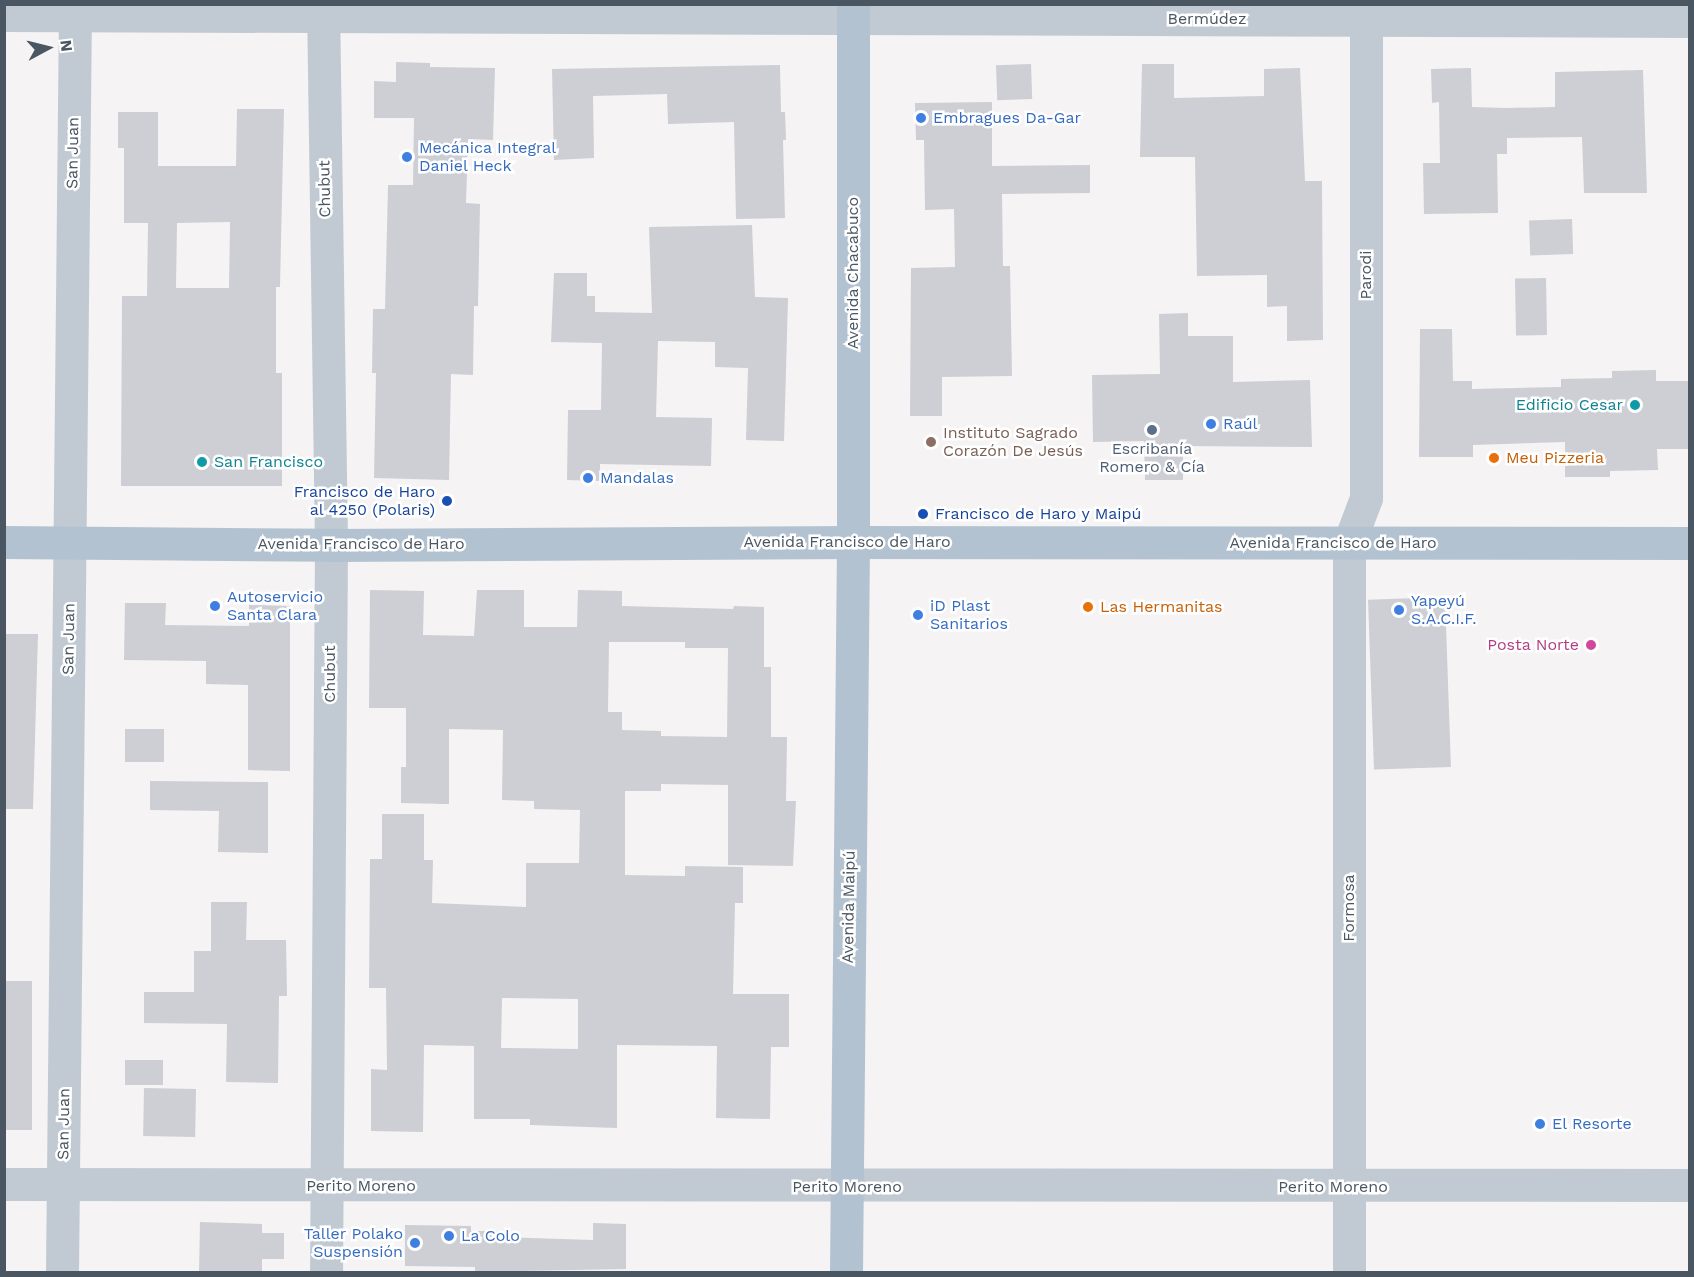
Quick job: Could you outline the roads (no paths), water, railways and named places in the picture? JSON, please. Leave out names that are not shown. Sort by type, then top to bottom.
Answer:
[{"type":"main road","name":"Avenida Chacabuco","points":[[853,11],[853,542]]},
{"type":"main road","name":"Avenida Francisco de Haro","points":[[4,542],[331,545],[853,542],[1689,543]]},
{"type":"main road","name":"Avenida Maipú","points":[[846,1272],[853,542]]},
{"type":"street","name":"Bermúdez","points":[[4,15],[75,10],[1366,12],[1689,21]]},
{"type":"street","name":"San Juan","points":[[62,1272],[75,10]]},
{"type":"street","name":"Chubut","points":[[323,10],[331,545],[326,1272]]},
{"type":"street","name":"Parodi","points":[[1349,543],[1366,498],[1366,12]]},
{"type":"street","name":"Formosa","points":[[1349,543],[1349,1272]]},
{"type":"street","name":"Perito Moreno","points":[[4,1184],[847,1187],[1689,1185]]},
{"type":"place","name":"Embragues Da-Gar","points":[[921,118]]},
{"type":"place","name":"Mecánica Integral Daniel Heck","points":[[407,157]]},
{"type":"place","name":"Edificio Cesar","points":[[1635,405]]},
{"type":"place","name":"Raúl","points":[[1211,424]]},
{"type":"place","name":"Escribanía Romero & Cía","points":[[1152,430]]},
{"type":"place","name":"Instituto Sagrado Corazón De Jesús","points":[[931,442]]},
{"type":"place","name":"Meu Pizzeria","points":[[1494,458]]},
{"type":"place","name":"San Francisco","points":[[202,462]]},
{"type":"place","name":"Mandalas","points":[[588,478]]},
{"type":"place","name":"Francisco de Haro al 4250 (Polaris)","points":[[447,501]]},
{"type":"place","name":"Francisco de Haro y Maipú","points":[[923,514]]},
{"type":"place","name":"Autoservicio Santa Clara","points":[[215,606]]},
{"type":"place","name":"Las Hermanitas","points":[[1088,607]]},
{"type":"place","name":"Yapeyú S.A.C.I.F.","points":[[1399,610]]},
{"type":"place","name":"iD Plast Sanitarios","points":[[918,615]]},
{"type":"place","name":"Posta Norte","points":[[1591,645]]},
{"type":"place","name":"El Resorte","points":[[1540,1124]]},
{"type":"place","name":"La Colo","points":[[449,1236]]},
{"type":"place","name":"Taller Polako Suspensión","points":[[415,1243]]}]
